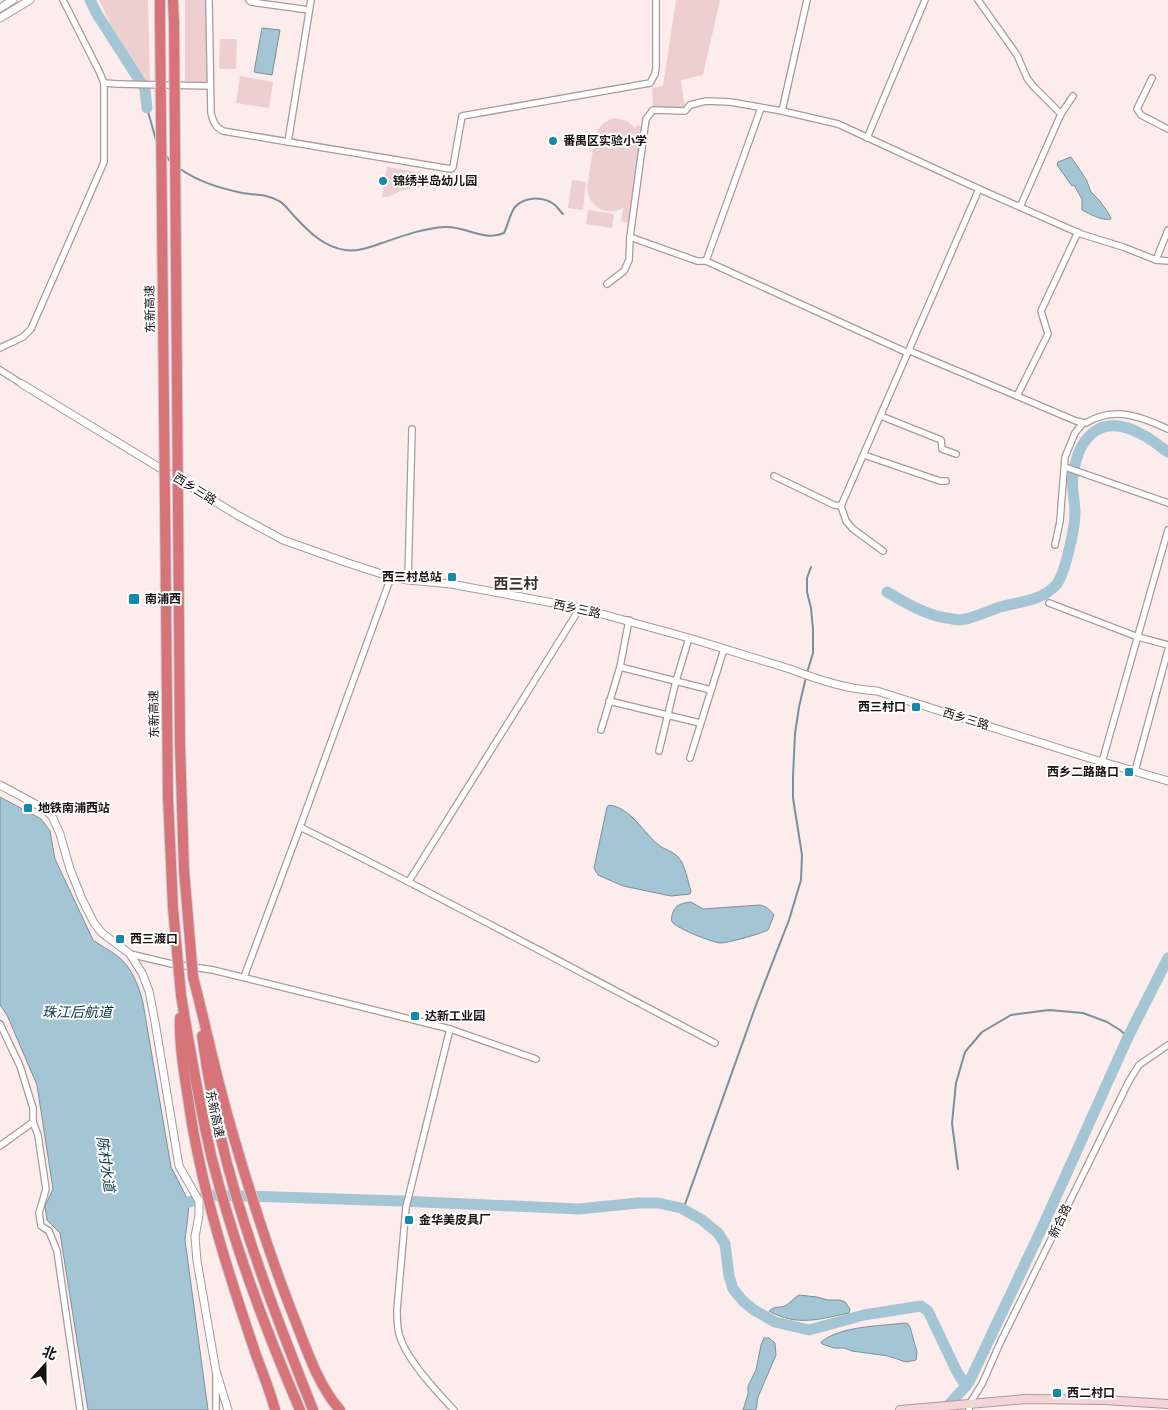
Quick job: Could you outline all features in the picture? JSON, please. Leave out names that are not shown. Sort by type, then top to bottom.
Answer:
[{"type":"highway","name":"东新高速","points":[[160,0],[167,789],[172,908],[181,995],[190,1052],[205,1127],[220,1186],[252,1293],[300,1410]]},
{"type":"highway","name":"东新高速","points":[[174,0],[180,762],[185,893],[193,977],[212,1098],[232,1183],[265,1287],[314,1410]]},
{"type":"highway","points":[[193,977],[228,1115],[272,1257],[288,1304],[311,1361],[328,1394],[340,1410]]},
{"type":"highway","points":[[181,995],[180,1036],[190,1110],[210,1207],[229,1272],[275,1410]]},
{"type":"main road","points":[[900,1410],[952,1405],[970,1407],[1043,1400],[1105,1400],[1168,1404]]},
{"type":"street","points":[[0,8],[13,0]]},
{"type":"street","points":[[0,18],[30,0]]},
{"type":"street","points":[[0,348],[22,337],[31,329],[104,162],[104,83],[63,0]]},
{"type":"street","points":[[210,0],[211,113],[218,129],[451,169],[454,167],[462,116],[650,82],[656,68],[656,0]]},
{"type":"street","points":[[250,0],[251,2],[309,10]]},
{"type":"street","points":[[288,142],[311,0]]},
{"type":"street","points":[[782,111],[807,0]]},
{"type":"street","points":[[867,138],[925,0]]},
{"type":"street","points":[[978,0],[1017,55],[1027,78],[1061,114]]},
{"type":"street","points":[[1152,78],[1137,109],[1141,115],[1168,129]]},
{"type":"street","points":[[104,83],[210,86]]},
{"type":"street","points":[[1020,206],[1061,114],[1073,96]]},
{"type":"street","points":[[607,284],[624,272],[629,260],[630,237],[646,119],[653,110],[685,111],[690,105],[706,101],[730,102],[782,111],[838,124],[1078,232],[1156,260],[1168,261]]},
{"type":"street","points":[[706,261],[761,108]]},
{"type":"street","points":[[883,551],[846,521],[841,506],[979,189]]},
{"type":"street","points":[[1156,260],[1168,230]]},
{"type":"street","points":[[1017,396],[1048,334],[1041,311],[1078,232]]},
{"type":"street","points":[[630,237],[697,261],[706,261],[909,352],[1057,414],[1086,423],[1096,417],[1111,414],[1137,416],[1168,430]]},
{"type":"street","points":[[0,370],[22,384]]},
{"type":"street","name":"西乡三路","points":[[22,384],[237,515],[283,540],[348,564],[391,577],[451,584],[580,608],[629,620],[855,690],[877,691],[1102,762],[1168,780]]},
{"type":"street","points":[[881,416],[941,440],[942,449],[956,454]]},
{"type":"street","points":[[1055,545],[1060,521],[1065,457],[1075,433],[1083,422]]},
{"type":"street","points":[[408,580],[412,429]]},
{"type":"street","points":[[864,455],[940,481],[946,481]]},
{"type":"street","points":[[1064,467],[1168,503]]},
{"type":"street","points":[[774,476],[834,505],[841,506]]},
{"type":"street","points":[[1102,762],[1168,530]]},
{"type":"street","points":[[244,977],[391,577]]},
{"type":"street","points":[[1049,603],[1138,637],[1168,646]]},
{"type":"street","points":[[409,881],[580,608]]},
{"type":"street","points":[[601,730],[620,667],[629,620]]},
{"type":"street","points":[[660,751],[676,681],[689,638]]},
{"type":"street","points":[[690,758],[724,650]]},
{"type":"street","points":[[1135,771],[1168,650]]},
{"type":"street","points":[[620,667],[710,690]]},
{"type":"street","points":[[609,701],[700,723]]},
{"type":"street","points":[[0,785],[42,808],[52,816],[60,834],[70,869],[94,923],[102,932],[130,954],[142,974],[149,991],[179,1166],[199,1200],[199,1215],[195,1237],[197,1261],[216,1371],[228,1410]]},
{"type":"street","points":[[300,827],[409,881],[715,1043]]},
{"type":"street","points":[[130,954],[244,977],[450,1028],[536,1059]]},
{"type":"street","points":[[0,1024],[20,1066],[33,1108],[33,1122],[38,1135],[46,1189],[39,1213],[41,1226],[49,1231],[57,1251],[80,1410]]},
{"type":"street","points":[[450,1028],[406,1207],[397,1310],[399,1335],[404,1345],[417,1365],[454,1410]]},
{"type":"street","name":"新合路","points":[[970,1407],[1129,1081],[1139,1065],[1168,1044]]},
{"type":"street","points":[[0,1146],[33,1122]]},
{"type":"street","points":[[216,1371],[216,1410]]},
{"type":"shaded area","points":[[99,0],[148,0],[150,81],[147,81],[113,29]]},
{"type":"shaded area","points":[[185,0],[206,0],[207,83],[185,82]]},
{"type":"shaded area","points":[[676,0],[720,0],[703,75],[681,80],[685,108],[653,107],[652,88],[663,86]]},
{"type":"shaded area","points":[[220,39],[237,39],[236,69],[219,69]]},
{"type":"shaded area","points":[[240,76],[273,82],[269,108],[236,103]]},
{"type":"shaded area","points":[[615,118],[627,121],[636,128],[637,125],[643,126],[628,223],[621,221],[623,208],[617,211],[605,211],[599,208],[588,195],[587,188],[596,133],[605,122]]},
{"type":"shaded area","points":[[387,167],[442,176],[440,187],[408,189],[388,197],[382,197]]},
{"type":"shaded area","points":[[572,180],[586,182],[583,210],[568,208]]},
{"type":"shaded area","points":[[588,210],[614,214],[612,228],[586,224]]},
{"type":"water","points":[[262,28],[280,30],[272,75],[254,72]]},
{"type":"water","points":[[1071,157],[1086,179],[1091,192],[1100,201],[1111,219],[1100,218],[1082,210],[1082,199],[1074,185],[1072,186],[1057,165],[1058,162]]},
{"type":"water","name":"珠江后航道","points":[[0,797],[41,819],[50,831],[55,859],[93,940],[126,964],[134,976],[139,990],[143,1003],[171,1167],[189,1202],[185,1240],[208,1410],[88,1410],[60,1233],[47,1220],[45,1206],[53,1189],[37,1085],[7,1015],[0,1005]]},
{"type":"water","points":[[609,805],[617,807],[631,816],[654,841],[679,858],[686,874],[691,891],[690,894],[671,896],[623,886],[598,875],[594,868]]},
{"type":"water","points":[[691,902],[703,909],[760,905],[768,908],[774,915],[768,930],[730,942],[720,943],[688,932],[672,922],[671,919],[676,907],[683,903]]},
{"type":"water","points":[[799,1295],[840,1300],[845,1302],[850,1309],[849,1313],[818,1319],[799,1320],[780,1316],[769,1311],[785,1306]]},
{"type":"water","points":[[905,1323],[910,1327],[917,1352],[916,1360],[906,1362],[888,1356],[834,1348],[821,1342],[829,1337],[850,1330]]},
{"type":"water","points":[[764,1338],[769,1338],[775,1343],[776,1355],[758,1397],[756,1410],[743,1410],[748,1394],[748,1386],[756,1370]]},
{"type":"waterway","points":[[90,0],[145,89],[147,108]]},
{"type":"waterway","points":[[147,108],[156,140]]},
{"type":"waterway","points":[[165,154],[171,163]]},
{"type":"waterway","points":[[179,168],[201,181],[217,187],[275,199],[283,204],[317,238],[330,246],[345,250],[364,249],[413,233],[445,227],[453,227],[482,235],[497,235],[504,233],[512,212],[519,203],[535,198],[551,202],[563,214]]},
{"type":"waterway","points":[[887,592],[930,614],[960,620],[1000,607],[1037,598],[1050,591],[1056,585],[1063,572],[1075,520],[1073,475],[1076,461],[1087,438],[1095,431],[1105,427],[1129,428],[1168,452]]},
{"type":"waterway","points":[[807,673],[813,653],[811,608],[807,592],[807,578],[811,567]]},
{"type":"waterway","points":[[683,1210],[756,1005],[789,920],[801,880],[802,855],[793,798],[793,777],[795,734],[806,677]]},
{"type":"waterway","points":[[174,1205],[211,1195],[579,1209],[638,1203],[658,1203],[681,1208],[702,1220],[718,1233],[725,1244],[729,1276],[733,1289],[754,1310],[775,1322],[809,1330],[864,1315],[921,1306],[928,1311],[957,1372],[966,1386],[1042,1228],[1128,1037],[1168,958]]},
{"type":"waterway","points":[[958,1169],[952,1123],[956,1083],[965,1052],[982,1032],[1011,1015],[1049,1010],[1083,1013],[1107,1022],[1128,1037]]},
{"type":"waterway","points":[[944,1410],[966,1386]]},
{"type":"place","name":"番禺区实验小学","points":[[553,141]]},
{"type":"place","name":"锦绣半岛幼儿园","points":[[383,181]]},
{"type":"place","name":"西三村总站","points":[[452,577]]},
{"type":"place","name":"南浦西","points":[[134,599]]},
{"type":"place","name":"西三村口","points":[[916,707]]},
{"type":"place","name":"西乡二路路口","points":[[1129,772]]},
{"type":"place","name":"地铁南浦西站","points":[[28,808]]},
{"type":"place","name":"西三渡口","points":[[120,939]]},
{"type":"place","name":"达新工业园","points":[[415,1016]]},
{"type":"place","name":"金华美皮具厂","points":[[409,1220]]},
{"type":"place","name":"西二村口","points":[[1057,1393]]},
{"type":"district","name":"西三村","points":[[516,584]]},
{"type":"water label","name":"陈村水道","points":[[106,1164]]}]
